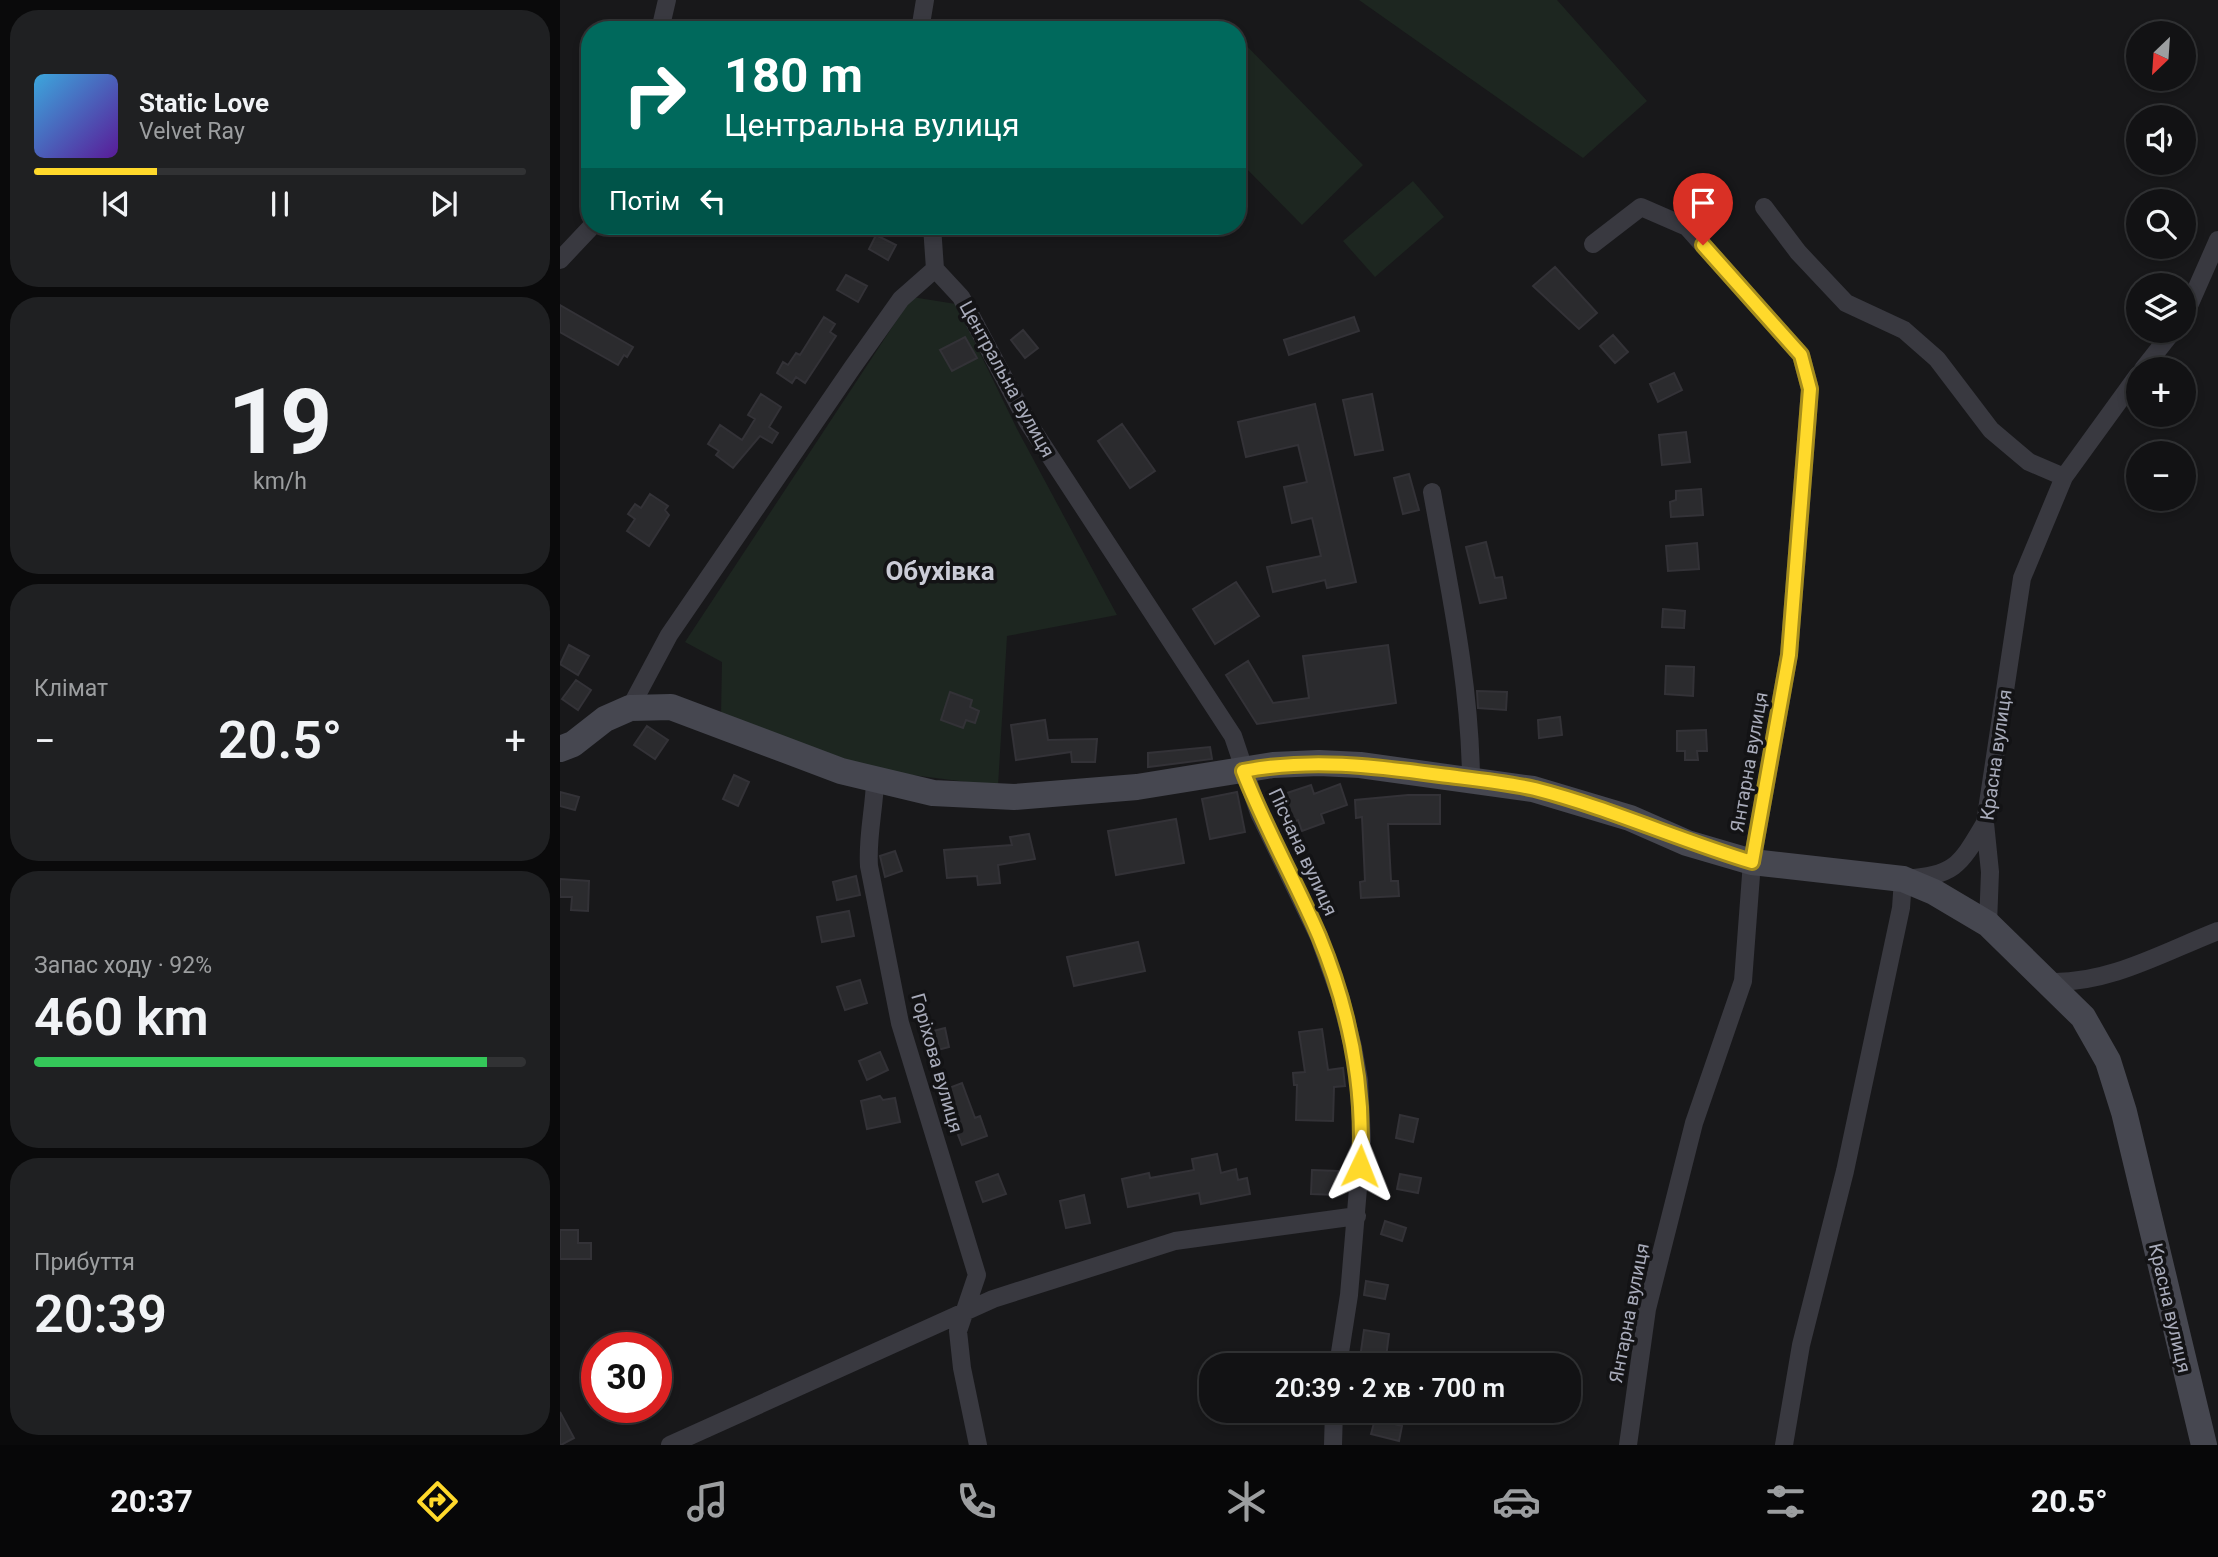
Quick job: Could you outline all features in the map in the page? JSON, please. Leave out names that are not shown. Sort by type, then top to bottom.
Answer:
[{"type":"street","points":[[662,21],[667,0]]},
{"type":"street","points":[[922,21],[925,0]]},
{"type":"street","name":"Янтарна вулиця","points":[[1593,244],[1641,207],[1687,227],[1801,355],[1810,389],[1789,655],[1752,862],[1744,981],[1694,1123],[1647,1309],[1628,1445]]},
{"type":"street","points":[[1764,207],[1798,252],[1846,303],[1904,330],[1937,359],[1991,430],[2029,462],[2064,477]]},
{"type":"street","points":[[560,260],[584,235]]},
{"type":"street","points":[[629,708],[669,635],[844,379],[901,299],[935,270],[933,235]]},
{"type":"street","points":[[2196,290],[2218,240]]},
{"type":"street","name":"Центральна вулиця","points":[[935,270],[961,297],[1027,421],[1233,736],[1243,771]]},
{"type":"street","points":[[2152,357],[2164,343]]},
{"type":"street","name":"Красна вулиця","points":[[2126,392],[2064,477],[2022,578],[1985,823],[1990,872],[1987,924],[2050,982],[2082,1017],[2108,1060],[2124,1112],[2202,1444]]},
{"type":"street","points":[[1432,492],[1462,653],[1470,733],[1471,779]]},
{"type":"street","points":[[560,749],[573,744],[605,719],[629,708],[671,707],[875,782],[933,793],[1014,797],[1137,787],[1273,765],[1319,763],[1471,779],[1533,789],[1630,818],[1687,843],[1752,862],[1903,879],[1936,877],[1962,862],[1985,823]]},
{"type":"street","name":"Пісчана вулиця","points":[[1243,771],[1259,813],[1319,937],[1340,996],[1359,1080],[1362,1141],[1357,1216],[1340,1353]]},
{"type":"street","name":"Горіхова вулиця","points":[[875,782],[874,819],[868,842],[869,866],[900,1023],[977,1275],[958,1331],[962,1368],[978,1445]]},
{"type":"street","points":[[1903,879],[1934,892],[1987,924]]},
{"type":"street","points":[[1784,1445],[1801,1345],[1845,1171],[1900,908],[1903,879]]},
{"type":"street","points":[[2050,982],[2076,982],[2101,977],[2218,931]]},
{"type":"street","points":[[670,1445],[967,1310],[1175,1241],[1357,1216]]},
{"type":"street","points":[[1333,1445],[1334,1423]]},
{"type":"shaded area","points":[[1359,0],[1557,0],[1647,101],[1583,158]]},
{"type":"shaded area","points":[[1246,45],[1363,165],[1302,225],[1246,168]]},
{"type":"shaded area","points":[[1413,181],[1444,217],[1375,277],[1343,241]]},
{"type":"shaded area","points":[[912,297],[956,304],[1017,429],[1117,615],[1007,636],[998,786],[881,771],[777,740],[721,714],[722,662],[685,642]]},
{"type":"building","points":[[876,235],[896,245],[888,260],[869,249]]},
{"type":"building","points":[[1555,267],[1597,313],[1579,329],[1533,286]]},
{"type":"building","points":[[846,275],[867,286],[858,302],[837,290]]},
{"type":"building","points":[[560,305],[633,347],[627,357],[624,355],[618,365],[560,332]]},
{"type":"building","points":[[824,317],[835,324],[830,332],[836,336],[805,383],[796,377],[792,383],[777,373],[783,362],[788,365],[796,353],[800,355]]},
{"type":"building","points":[[1354,317],[1359,331],[1289,355],[1284,340]]},
{"type":"building","points":[[1023,330],[1038,348],[1025,358],[1011,340]]},
{"type":"building","points":[[1613,335],[1628,352],[1615,363],[1600,346]]},
{"type":"building","points":[[965,337],[977,358],[952,371],[940,350]]},
{"type":"building","points":[[1674,373],[1682,390],[1658,402],[1650,384]]},
{"type":"building","points":[[761,394],[781,407],[769,427],[778,433],[772,443],[760,436],[733,468],[716,455],[719,451],[708,444],[720,425],[742,440],[755,419],[748,415]]},
{"type":"building","points":[[1372,394],[1383,450],[1355,455],[1343,400]]},
{"type":"building","points":[[1315,404],[1356,582],[1327,588],[1325,580],[1273,592],[1267,567],[1321,556],[1312,518],[1292,523],[1284,487],[1307,482],[1298,445],[1246,457],[1238,422]]},
{"type":"building","points":[[1122,424],[1155,471],[1130,488],[1098,441]]},
{"type":"building","points":[[1686,432],[1690,462],[1662,465],[1659,435]]},
{"type":"building","points":[[1409,474],[1419,510],[1403,514],[1394,478]]},
{"type":"building","points":[[1701,489],[1703,515],[1671,517],[1670,502],[1676,500],[1676,491]]},
{"type":"building","points":[[650,494],[668,506],[665,510],[669,515],[649,546],[627,531],[635,519],[628,514],[635,504],[641,508]]},
{"type":"building","points":[[1486,542],[1495,578],[1502,577],[1506,598],[1480,603],[1466,547]]},
{"type":"building","points":[[1697,543],[1699,569],[1668,571],[1666,546]]},
{"type":"building","points":[[1236,582],[1259,616],[1215,644],[1193,609]]},
{"type":"building","points":[[1663,609],[1685,611],[1684,628],[1662,627]]},
{"type":"building","points":[[569,645],[589,656],[578,675],[560,664]]},
{"type":"building","points":[[1388,645],[1396,703],[1257,724],[1226,675],[1248,661],[1273,703],[1309,698],[1303,656]]},
{"type":"building","points":[[1666,666],[1694,667],[1693,696],[1665,694]]},
{"type":"building","points":[[576,680],[591,690],[578,710],[562,699]]},
{"type":"building","points":[[1477,691],[1507,692],[1506,710],[1478,708]]},
{"type":"building","points":[[950,692],[972,700],[970,707],[979,711],[975,723],[966,720],[963,728],[941,720]]},
{"type":"building","points":[[1560,717],[1562,735],[1539,738],[1538,720]]},
{"type":"building","points":[[1045,720],[1048,740],[1097,739],[1095,762],[1072,762],[1071,752],[1016,760],[1011,725]]},
{"type":"building","points":[[647,726],[668,740],[655,759],[634,745]]},
{"type":"building","points":[[1706,730],[1707,751],[1697,751],[1698,760],[1685,760],[1685,751],[1677,751],[1677,731]]},
{"type":"building","points":[[1210,747],[1212,759],[1148,767],[1148,753]]},
{"type":"building","points":[[734,775],[749,782],[738,806],[723,799]]},
{"type":"building","points":[[1340,784],[1347,805],[1321,814],[1324,823],[1302,831],[1298,820],[1288,824],[1278,796],[1311,785],[1314,794]]},
{"type":"building","points":[[560,792],[579,797],[575,810],[560,806]]},
{"type":"building","points":[[1237,792],[1245,832],[1210,839],[1202,799]]},
{"type":"building","points":[[1440,795],[1440,824],[1388,824],[1391,881],[1398,881],[1399,896],[1361,898],[1360,882],[1365,881],[1362,817],[1356,818],[1355,800]]},
{"type":"building","points":[[1176,819],[1184,863],[1116,875],[1108,831]]},
{"type":"building","points":[[1029,834],[1035,859],[998,865],[1000,883],[978,885],[977,876],[947,878],[944,850],[1012,845],[1010,837]]},
{"type":"building","points":[[895,851],[902,871],[885,877],[880,856]]},
{"type":"building","points":[[856,876],[860,895],[837,900],[833,882]]},
{"type":"building","points":[[560,879],[589,881],[588,911],[571,910],[572,897],[560,897]]},
{"type":"building","points":[[849,911],[854,936],[822,942],[817,917]]},
{"type":"building","points":[[1138,942],[1145,971],[1074,986],[1067,957]]},
{"type":"building","points":[[860,980],[867,1003],[845,1010],[837,987]]},
{"type":"building","points":[[945,1028],[949,1047],[926,1053],[921,1034]]},
{"type":"building","points":[[1322,1029],[1328,1070],[1343,1068],[1345,1086],[1334,1087],[1333,1121],[1296,1120],[1297,1085],[1294,1085],[1293,1073],[1305,1072],[1299,1032]]},
{"type":"building","points":[[880,1052],[888,1070],[867,1080],[859,1061]]},
{"type":"building","points":[[962,1083],[975,1118],[980,1116],[987,1136],[962,1145],[941,1091]]},
{"type":"building","points":[[880,1096],[883,1100],[895,1098],[900,1122],[867,1129],[861,1101]]},
{"type":"building","points":[[1400,1115],[1418,1119],[1413,1142],[1396,1138]]},
{"type":"building","points":[[1217,1154],[1221,1173],[1236,1169],[1238,1180],[1247,1178],[1250,1194],[1201,1204],[1199,1193],[1128,1207],[1122,1179],[1149,1173],[1150,1178],[1194,1170],[1192,1159]]},
{"type":"building","points":[[1312,1170],[1338,1171],[1337,1195],[1311,1194]]},
{"type":"building","points":[[998,1174],[1006,1194],[983,1202],[976,1182]]},
{"type":"building","points":[[1400,1174],[1421,1178],[1418,1193],[1397,1189]]},
{"type":"building","points":[[1084,1195],[1090,1223],[1066,1228],[1060,1201]]},
{"type":"building","points":[[1385,1221],[1406,1228],[1402,1241],[1381,1234]]},
{"type":"building","points":[[560,1230],[578,1230],[578,1243],[591,1243],[591,1259],[560,1259]]},
{"type":"building","points":[[1366,1281],[1388,1285],[1385,1299],[1364,1295]]},
{"type":"building","points":[[1364,1330],[1389,1334],[1387,1353],[1361,1353]]},
{"type":"building","points":[[560,1412],[574,1438],[561,1445],[560,1445]]},
{"type":"building","points":[[1374,1423],[1402,1426],[1399,1441],[1371,1434]]},
{"type":"district","name":"Обухівка","points":[[940,571]]},
{"type":"route","points":[[1360,1166],[1362,1141],[1359,1080],[1340,996],[1319,937],[1259,813],[1243,771],[1273,765],[1360,765],[1533,789],[1630,818],[1687,843],[1752,862],[1789,655],[1810,389],[1801,355],[1703,245]]}]
